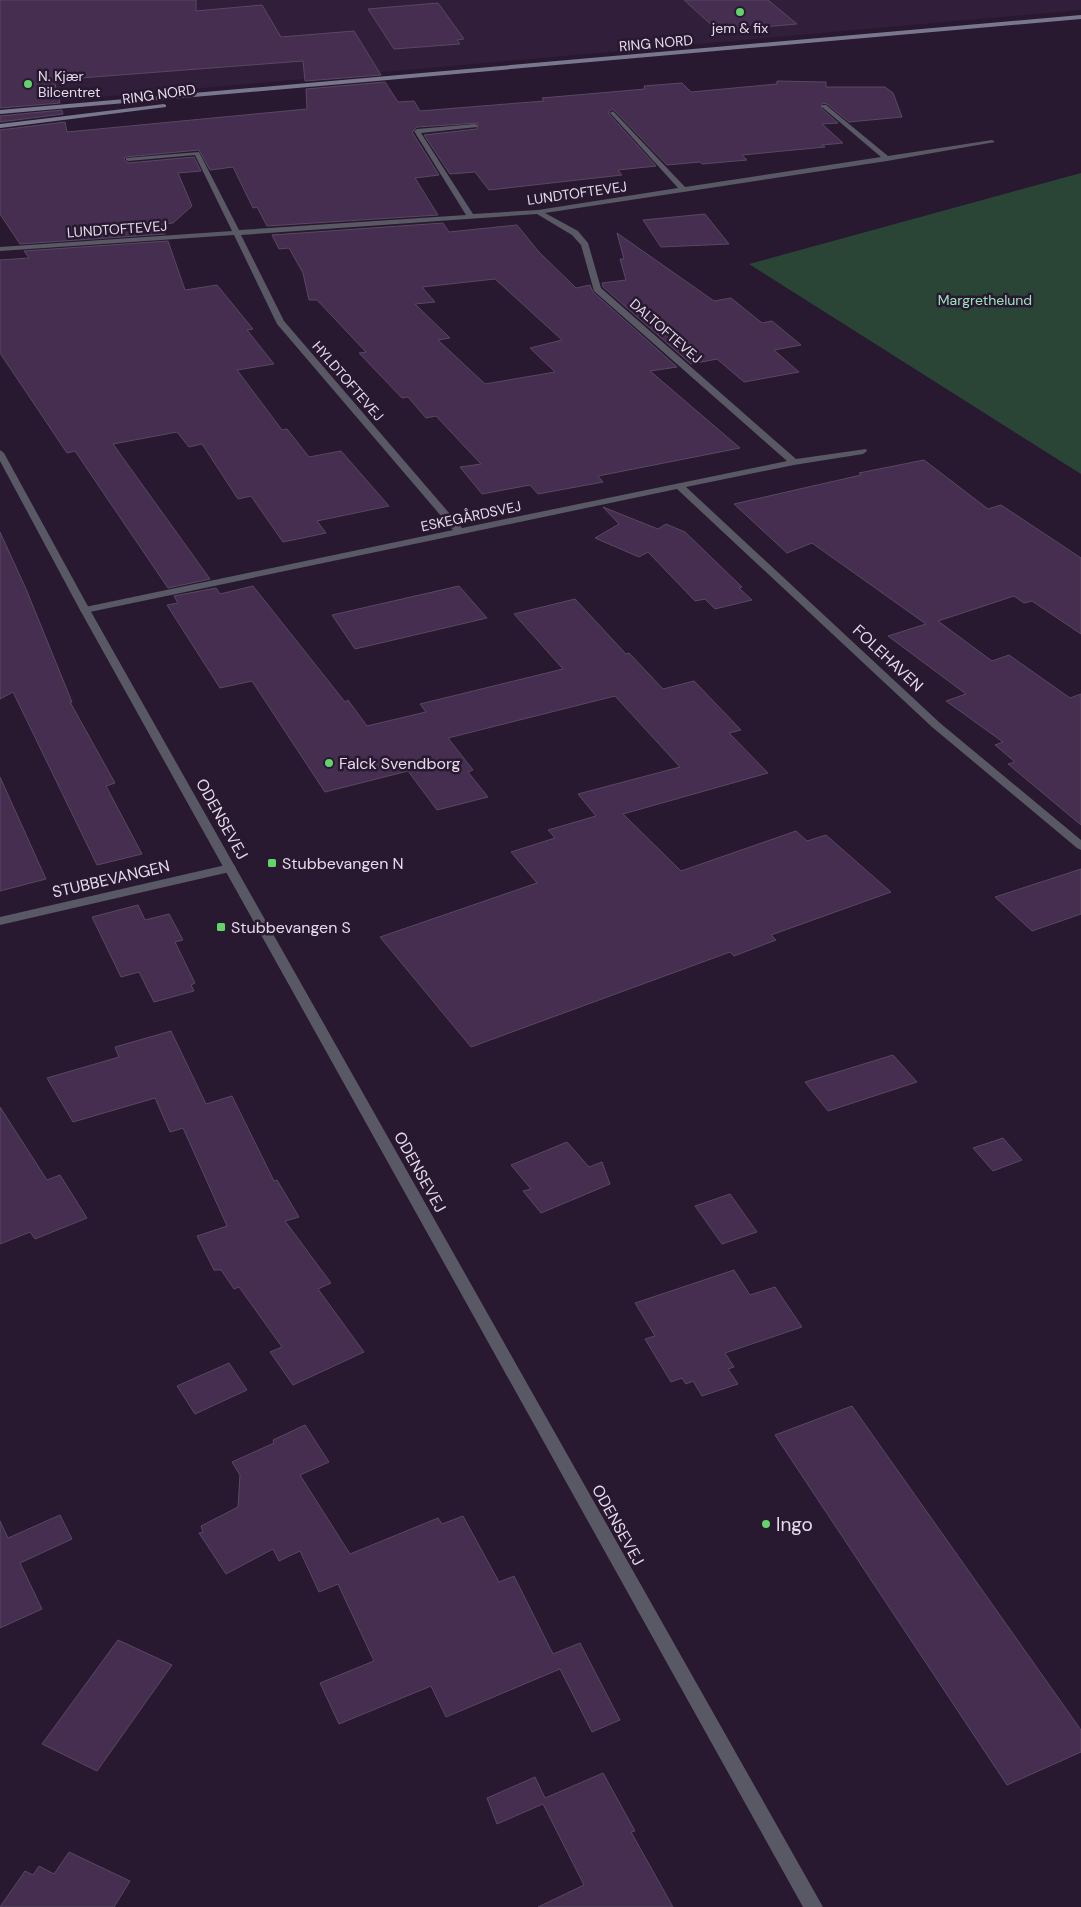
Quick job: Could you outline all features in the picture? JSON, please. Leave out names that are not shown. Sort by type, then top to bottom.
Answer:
[{"type":"main road","name":"RING NORD","points":[[0,112],[292,88],[1081,17]]},
{"type":"main road","name":"RING NORD","points":[[0,126],[91,116],[292,88]]},
{"type":"main road","points":[[0,118],[78,106]]},
{"type":"street","points":[[824,106],[887,159]]},
{"type":"street","points":[[613,113],[684,190]]},
{"type":"street","points":[[472,218],[417,132],[475,126]]},
{"type":"street","name":"LUNDTOFTEVEJ","points":[[0,249],[538,212],[992,142]]},
{"type":"street","points":[[128,160],[196,153],[236,234]]},
{"type":"street","name":"DALTOFTEVEJ","points":[[538,212],[575,233],[585,245],[597,288],[794,462]]},
{"type":"street","name":"HYLDTOFTEVEJ","points":[[236,234],[280,322],[460,532]]},
{"type":"street","name":"ESKEGÅRDSVEJ","points":[[85,610],[794,462],[863,450]]},
{"type":"street","name":"ODENSEVEJ","points":[[1,457],[813,1907]]},
{"type":"street","name":"FOLEHAVEN","points":[[679,486],[936,725],[1081,846]]},
{"type":"street","name":"STUBBEVANGEN","points":[[0,921],[230,868]]},
{"type":"shaded area","points":[[0,0],[1081,0],[1081,10],[0,106]]},
{"type":"green space","name":"Margrethelund","points":[[1081,173],[1081,474],[749,264]]},
{"type":"building","points":[[0,0],[196,0],[196,11],[262,5],[281,37],[354,31],[381,75],[305,81],[303,61],[54,80],[60,103],[0,108]]},
{"type":"building","name":"jem & fix","points":[[684,0],[768,0],[797,24],[718,31]]},
{"type":"building","points":[[438,3],[464,39],[457,40],[460,44],[394,49],[368,9]]},
{"type":"building","points":[[777,81],[826,82],[826,87],[885,87],[893,93],[902,117],[849,122],[827,104],[822,103],[821,108],[838,123],[822,124],[843,143],[822,145],[825,147],[742,155],[747,160],[667,165],[613,109],[609,111],[609,114],[656,166],[618,170],[622,175],[489,190],[475,172],[450,174],[424,135],[477,129],[478,123],[417,127],[412,132],[439,175],[415,178],[438,215],[267,226],[257,207],[253,208],[233,167],[210,170],[199,150],[125,157],[124,160],[128,163],[194,157],[201,171],[178,173],[192,206],[173,223],[162,224],[165,234],[20,244],[0,214],[0,130],[65,122],[67,132],[307,109],[306,89],[385,82],[398,102],[414,101],[420,111],[544,101],[542,98],[645,89],[644,86],[682,83],[691,92],[777,84]]},
{"type":"building","points":[[62,110],[63,114],[0,122],[0,116]]},
{"type":"building","points":[[705,214],[729,244],[661,247],[643,220]]},
{"type":"building","points":[[443,223],[449,232],[517,225],[538,251],[576,288],[590,285],[593,292],[677,367],[650,371],[740,448],[598,476],[603,482],[538,494],[530,485],[482,494],[460,467],[481,464],[436,416],[426,418],[408,397],[402,398],[359,353],[366,352],[317,300],[309,300],[303,273],[289,248],[279,249],[272,235]],"holes":[[[495,279],[562,340],[530,348],[555,372],[485,384],[438,340],[450,338],[415,304],[435,302],[422,287]]]},
{"type":"building","points":[[617,233],[714,301],[731,298],[762,323],[772,321],[801,345],[774,350],[799,372],[744,382],[717,359],[691,364],[603,287],[602,283],[626,280],[620,259],[624,259]]},
{"type":"building","points":[[168,241],[185,290],[217,285],[253,329],[247,330],[274,364],[237,370],[282,430],[287,429],[309,457],[341,451],[389,506],[317,521],[326,533],[283,542],[251,496],[238,499],[202,444],[189,447],[177,432],[113,444],[210,579],[168,588],[75,451],[67,453],[0,353],[0,260],[29,258],[24,251]]},
{"type":"building","points":[[924,460],[988,509],[1001,505],[1081,558],[1081,634],[1032,601],[1024,603],[1014,596],[938,621],[992,661],[1009,655],[1070,698],[1081,694],[1081,825],[1008,764],[1015,762],[995,745],[1003,742],[946,701],[966,694],[888,636],[926,624],[812,543],[787,553],[734,504],[861,475],[859,473]]},
{"type":"building","points":[[603,507],[658,529],[666,524],[685,532],[742,587],[739,588],[752,600],[715,609],[705,599],[695,601],[648,552],[639,557],[595,538],[619,524]]},
{"type":"building","points":[[0,532],[26,589],[72,702],[70,702],[115,783],[106,786],[142,854],[97,865],[13,692],[0,699]]},
{"type":"building","points":[[253,586],[345,702],[348,700],[367,726],[426,712],[420,704],[563,669],[514,614],[575,599],[626,654],[629,653],[663,689],[694,681],[741,730],[729,733],[768,773],[623,814],[681,871],[796,831],[807,841],[826,835],[891,892],[771,935],[776,940],[734,956],[730,952],[471,1047],[380,937],[537,883],[511,852],[555,838],[548,830],[596,816],[578,794],[680,767],[615,696],[448,738],[473,770],[468,772],[488,797],[437,810],[408,771],[325,792],[252,681],[220,688],[167,605],[178,603],[174,596],[216,588],[220,594]]},
{"type":"building","points":[[459,586],[487,618],[355,649],[332,615]]},
{"type":"building","points":[[0,777],[46,879],[0,891]]},
{"type":"building","points":[[1081,869],[1081,914],[1032,931],[995,897]]},
{"type":"building","points":[[138,905],[145,920],[169,914],[183,940],[175,942],[195,983],[191,985],[194,991],[154,1002],[139,972],[121,977],[92,917]]},
{"type":"building","points":[[171,1031],[206,1104],[232,1096],[274,1181],[277,1180],[299,1217],[285,1221],[331,1283],[318,1289],[364,1352],[293,1385],[270,1352],[282,1347],[239,1287],[234,1289],[221,1270],[214,1270],[197,1236],[227,1226],[183,1128],[170,1132],[155,1098],[73,1122],[47,1078],[119,1057],[115,1047]]},
{"type":"building","points":[[893,1055],[917,1082],[828,1111],[805,1082]]},
{"type":"building","points":[[0,1107],[47,1180],[60,1175],[87,1218],[35,1239],[30,1232],[0,1244]]},
{"type":"building","points":[[1003,1138],[1022,1160],[993,1171],[973,1148]]},
{"type":"building","points":[[567,1142],[589,1167],[602,1162],[610,1184],[541,1213],[523,1191],[531,1189],[511,1165]]},
{"type":"building","points":[[730,1194],[757,1232],[722,1244],[695,1206]]},
{"type":"building","points":[[734,1270],[750,1295],[775,1287],[802,1327],[725,1353],[734,1367],[728,1369],[738,1384],[702,1396],[693,1381],[686,1384],[682,1378],[671,1382],[645,1339],[655,1336],[635,1303]]},
{"type":"building","points":[[229,1363],[247,1390],[195,1414],[177,1386]]},
{"type":"building","points":[[852,1406],[1081,1730],[1081,1752],[1007,1785],[775,1435]]},
{"type":"building","points":[[305,1425],[329,1462],[300,1475],[350,1554],[438,1518],[442,1524],[463,1516],[499,1582],[514,1576],[553,1654],[580,1643],[620,1720],[592,1732],[560,1669],[446,1717],[431,1686],[339,1724],[320,1683],[374,1661],[338,1584],[319,1592],[300,1551],[279,1561],[273,1549],[226,1574],[199,1533],[203,1532],[201,1526],[238,1507],[240,1475],[232,1462],[274,1443],[273,1440]]},
{"type":"building","points":[[60,1515],[72,1539],[20,1563],[42,1609],[0,1628],[0,1521],[8,1538]]},
{"type":"building","points":[[118,1640],[172,1665],[97,1771],[42,1744]]},
{"type":"building","points":[[603,1773],[635,1831],[631,1832],[673,1907],[538,1907],[584,1885],[543,1804],[497,1824],[487,1798],[535,1777],[545,1798]]},
{"type":"building","points":[[69,1852],[130,1881],[114,1907],[0,1907],[25,1871],[33,1875],[39,1866],[54,1874]]},
{"type":"place","name":"jem & fix","points":[[740,12]]},
{"type":"place","name":"N. Kjær Bilcentret","points":[[28,84]]},
{"type":"place","name":"Falck Svendborg","points":[[329,763]]},
{"type":"place","name":"Stubbevangen N","points":[[272,863]]},
{"type":"place","name":"Stubbevangen S","points":[[221,927]]},
{"type":"place","name":"Ingo","points":[[766,1524]]}]
